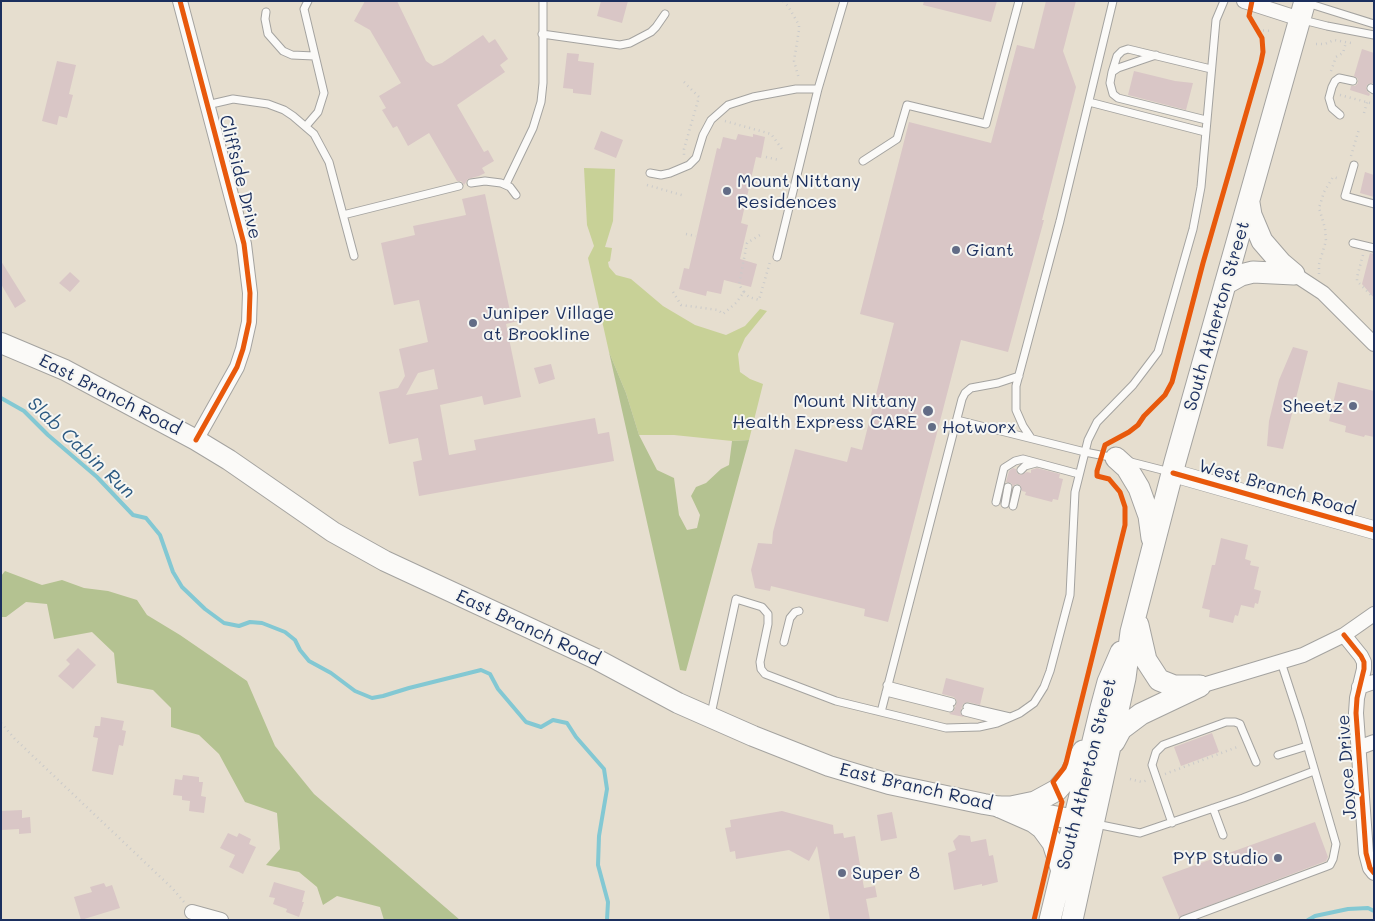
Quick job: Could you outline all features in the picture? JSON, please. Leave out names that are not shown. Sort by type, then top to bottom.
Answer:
[{"type":"main road","name":"South Atherton Street","points":[[1050,920],[1062,871],[1105,768],[1125,678],[1131,632],[1172,473],[1303,6]]},
{"type":"main road","points":[[1249,202],[1254,222],[1262,241],[1281,263],[1294,274]]},
{"type":"main road","points":[[1225,284],[1241,275],[1254,272],[1294,274]]},
{"type":"main road","name":"East Branch Road","points":[[1,343],[65,370],[196,440],[230,460],[333,532],[384,561],[596,659],[678,703],[753,736],[829,766],[889,784],[1084,822]]},
{"type":"main road","points":[[1116,458],[1133,476],[1144,499],[1152,530],[1153,548]]},
{"type":"main road","points":[[1137,610],[1142,648],[1154,674],[1166,684],[1174,686],[1200,686]]},
{"type":"main road","name":"South Atherton Street","points":[[1072,920],[1099,717],[1108,682],[1131,632]]},
{"type":"main road","points":[[1105,768],[1121,729],[1128,722],[1200,686]]},
{"type":"main road","points":[[1000,807],[1011,807],[1035,802],[1057,790],[1070,775],[1099,717]]},
{"type":"main road","points":[[1000,807],[1034,822],[1042,828],[1052,843],[1062,871]]},
{"type":"street","name":"Cliffside Drive","points":[[180,1],[244,244],[250,293],[249,322],[237,367],[196,440]]},
{"type":"street","points":[[1248,2],[1303,6]]},
{"type":"street","points":[[1294,274],[1324,293],[1374,344]]},
{"type":"street","name":"West Branch Road","points":[[1172,473],[1374,530]]},
{"type":"street","points":[[1200,686],[1281,662],[1318,648],[1344,635],[1374,614]]},
{"type":"street","name":"Joyce Drive","points":[[1344,635],[1364,662],[1356,713],[1358,748],[1369,799],[1366,854],[1370,868],[1374,873]]},
{"type":"street","points":[[1359,687],[1374,682]]},
{"type":"street","points":[[1358,748],[1374,742]]},
{"type":"street","points":[[192,912],[221,920]]},
{"type":"lane","points":[[306,126],[318,112],[324,92],[304,9],[308,1]]},
{"type":"lane","points":[[506,184],[539,113],[543,83],[542,1]]},
{"type":"lane","points":[[777,257],[818,89],[844,1]]},
{"type":"lane","points":[[863,162],[897,139],[906,105],[986,124],[1019,1]]},
{"type":"lane","points":[[1031,438],[1018,418],[1016,410],[1015,394],[1018,376],[1089,102],[1113,1]]},
{"type":"lane","points":[[710,717],[736,599],[757,605],[766,611],[768,624],[760,669],[765,674],[836,701],[950,728],[979,727],[1001,722],[1024,710],[1038,698],[1050,671],[1070,595],[1074,503],[1079,474],[1089,437],[1095,424],[1133,385],[1152,362],[1161,347],[1198,208],[1216,20],[1224,1]]},
{"type":"lane","points":[[1303,6],[1374,24]]},
{"type":"lane","points":[[1303,6],[1327,26],[1374,35]]},
{"type":"lane","points":[[266,12],[265,19],[268,34],[283,51],[292,55],[314,56]]},
{"type":"lane","points":[[542,34],[620,45],[645,36],[656,27],[665,14]]},
{"type":"lane","points":[[1206,120],[1118,98],[1113,94],[1110,87],[1117,56],[1124,50],[1131,49],[1211,69]]},
{"type":"lane","points":[[1112,72],[1118,68],[1156,55]]},
{"type":"lane","points":[[1340,116],[1332,108],[1330,98],[1332,87],[1339,78],[1352,82]]},
{"type":"lane","points":[[650,173],[661,175],[678,171],[696,158],[706,127],[715,115],[728,105],[796,89],[818,89]]},
{"type":"lane","points":[[208,105],[233,99],[268,104],[284,110],[306,126],[319,142],[329,162],[354,256]]},
{"type":"lane","points":[[1089,102],[1205,132]]},
{"type":"lane","points":[[1352,164],[1345,196],[1374,204]]},
{"type":"lane","points":[[471,184],[490,181],[506,184],[516,195]]},
{"type":"lane","points":[[343,215],[458,186]]},
{"type":"lane","points":[[1353,243],[1374,248]]},
{"type":"lane","points":[[880,712],[962,399],[968,390],[974,387],[1018,376]]},
{"type":"lane","points":[[957,420],[1172,473]]},
{"type":"lane","points":[[996,502],[1004,468],[1015,461],[1023,459],[1079,474]]},
{"type":"lane","points":[[1013,468],[1023,459]]},
{"type":"lane","points":[[1021,470],[1025,466],[1037,463]]},
{"type":"lane","points":[[1005,504],[1008,487]]},
{"type":"lane","points":[[1013,506],[1016,489]]},
{"type":"lane","points":[[784,642],[790,618],[795,612],[799,611]]},
{"type":"lane","points":[[1182,920],[1330,864],[1333,859],[1336,844],[1281,662]]},
{"type":"lane","points":[[887,689],[951,705]]},
{"type":"lane","points":[[1001,722],[966,709],[1011,718]]},
{"type":"lane","points":[[1172,822],[1152,765],[1156,752],[1164,745],[1230,721],[1240,724],[1256,762]]},
{"type":"lane","points":[[1278,755],[1307,746]]},
{"type":"lane","points":[[1084,822],[1140,833],[1314,771]]},
{"type":"lane","points":[[1213,808],[1223,835]]},
{"type":"path","points":[[783,1],[799,25],[794,61],[800,81]]},
{"type":"path","points":[[1248,2],[1250,16],[1262,38]]},
{"type":"path","points":[[1258,30],[1271,31]]},
{"type":"path","points":[[1316,44],[1325,44],[1334,40],[1351,43]]},
{"type":"path","points":[[1331,72],[1336,57],[1343,53],[1346,42]]},
{"type":"path","points":[[684,82],[699,97],[683,153],[685,159]]},
{"type":"path","points":[[1340,94],[1374,104]]},
{"type":"path","points":[[1364,113],[1367,102]]},
{"type":"path","points":[[722,120],[771,134],[782,149]]},
{"type":"path","points":[[1352,164],[1359,129]]},
{"type":"path","points":[[766,158],[779,160]]},
{"type":"path","points":[[1320,276],[1319,264],[1326,241],[1319,212],[1320,203],[1333,177],[1344,180]]},
{"type":"path","points":[[647,185],[686,196]]},
{"type":"path","points":[[686,234],[696,236]]},
{"type":"path","points":[[760,235],[747,243],[745,247],[739,285],[749,297],[759,300],[769,263],[777,257]]},
{"type":"path","points":[[1366,253],[1362,258],[1357,281],[1374,298]]},
{"type":"path","points":[[673,292],[681,305],[718,310],[723,314],[736,303],[744,292]]},
{"type":"path","points":[[1,723],[15,739],[174,889]]},
{"type":"path","points":[[1159,776],[1248,743]]},
{"type":"path","points":[[1130,779],[1142,782],[1150,779]]},
{"type":"green space","points":[[584,168],[615,169],[613,221],[605,247],[612,248],[610,261],[608,262],[609,267],[616,275],[631,279],[663,306],[695,325],[726,335],[745,326],[760,309],[767,311],[745,338],[738,354],[740,372],[750,379],[763,384],[749,440],[732,441],[674,435],[639,435],[626,393],[609,352],[588,258],[594,246],[587,225]]},
{"type":"green space","points":[[609,352],[626,393],[639,435],[657,470],[674,478],[679,515],[687,530],[697,528],[700,515],[691,496],[696,487],[706,483],[721,469],[729,465],[732,441],[749,440],[686,671],[680,670]]},
{"type":"green space","points":[[5,571],[42,585],[62,580],[84,588],[108,591],[137,600],[147,615],[247,681],[275,746],[314,794],[460,920],[384,920],[380,907],[337,896],[323,905],[317,887],[299,872],[266,865],[280,849],[277,813],[245,802],[219,754],[199,735],[171,727],[171,708],[153,690],[117,683],[114,653],[92,632],[54,639],[47,604],[26,602],[6,617],[1,617],[1,576]]},
{"type":"building","points":[[365,1],[397,1],[426,61],[433,66],[442,63],[483,35],[489,43],[495,39],[508,59],[500,65],[505,72],[457,105],[484,152],[488,150],[494,161],[482,168],[485,173],[468,179],[464,185],[461,181],[457,181],[429,133],[408,146],[397,126],[393,128],[382,110],[386,108],[379,96],[401,83],[370,30],[354,21]]},
{"type":"building","points":[[601,1],[628,1],[622,23],[597,16]]},
{"type":"building","points":[[924,1],[997,1],[991,22],[923,5]]},
{"type":"building","points":[[1046,1],[1076,1],[1063,51],[1076,87],[1042,220],[1044,220],[1008,352],[961,340],[888,622],[864,616],[865,609],[771,586],[770,591],[755,588],[751,570],[758,543],[772,544],[773,532],[795,449],[847,462],[851,447],[862,450],[894,323],[860,314],[909,122],[991,143],[1017,45],[1034,49]]},
{"type":"building","points":[[1362,49],[1374,53],[1374,80],[1373,83],[1368,84],[1366,87],[1370,94],[1369,96],[1350,90],[1351,86],[1355,86],[1358,83],[1358,79],[1354,76]]},
{"type":"building","points":[[567,53],[579,54],[578,61],[594,63],[591,95],[573,93],[573,89],[563,88]]},
{"type":"building","points":[[57,61],[76,65],[69,94],[73,95],[67,118],[59,116],[57,125],[42,121]]},
{"type":"building","points":[[1134,71],[1175,81],[1193,83],[1186,110],[1128,95]]},
{"type":"building","points":[[601,131],[623,140],[616,158],[594,149]]},
{"type":"building","name":"Mount Nittany Residences","points":[[738,134],[753,137],[753,134],[765,137],[761,158],[756,157],[741,223],[748,225],[740,259],[757,264],[751,287],[724,280],[721,294],[707,291],[706,296],[679,289],[684,268],[689,269],[717,148],[720,149],[723,137],[736,140]]},
{"type":"building","points":[[1365,172],[1374,175],[1374,197],[1360,193]]},
{"type":"building","name":"Juniper Village at Brookline","points":[[485,194],[510,311],[519,310],[522,320],[506,324],[521,397],[484,405],[482,396],[440,405],[449,455],[476,450],[474,440],[595,418],[598,434],[609,432],[614,461],[419,496],[413,462],[422,460],[418,438],[389,444],[379,392],[398,388],[405,376],[399,349],[428,342],[419,300],[394,305],[381,243],[415,235],[413,226],[466,215],[462,199]],"holes":[[[434,369],[438,389],[406,395],[418,373]]]},
{"type":"building","points":[[1370,253],[1374,254],[1374,298],[1362,284]]},
{"type":"building","points":[[1,261],[26,301],[15,308],[1,284]]},
{"type":"building","points":[[70,272],[80,281],[70,292],[59,283]]},
{"type":"building","points":[[1293,347],[1308,351],[1283,449],[1267,446],[1269,421],[1279,380]]},
{"type":"building","points":[[551,364],[555,379],[539,384],[534,368]]},
{"type":"building","name":"Sheetz","points":[[1338,382],[1374,391],[1374,437],[1365,435],[1364,437],[1345,432],[1346,426],[1329,421]]},
{"type":"building","points":[[1013,468],[1020,475],[1027,472],[1031,473],[1031,470],[1037,468],[1060,474],[1059,478],[1063,479],[1058,500],[1053,499],[1052,502],[1025,495],[1026,492],[1022,491],[1020,485],[1016,484],[1013,486],[1011,483],[1006,482],[1009,471]]},
{"type":"building","points":[[1221,538],[1248,545],[1245,559],[1251,561],[1250,565],[1259,567],[1254,589],[1261,591],[1258,604],[1255,603],[1254,608],[1241,605],[1238,616],[1235,615],[1233,623],[1209,617],[1210,610],[1202,608],[1212,565],[1215,565]]},
{"type":"building","points":[[78,648],[96,665],[73,689],[58,676],[70,664],[66,660]]},
{"type":"building","points":[[946,678],[984,688],[980,705],[968,702],[963,704],[960,713],[964,717],[949,714],[954,711],[957,701],[954,697],[942,694]]},
{"type":"building","points":[[101,717],[124,721],[122,730],[126,731],[123,746],[119,745],[113,775],[92,771],[98,738],[93,737],[95,726],[100,726]]},
{"type":"building","points":[[1212,733],[1219,752],[1181,766],[1174,747]]},
{"type":"building","points":[[183,775],[199,777],[199,782],[203,782],[201,796],[206,797],[204,813],[189,811],[190,801],[182,800],[182,796],[173,795],[175,779],[182,780]]},
{"type":"building","points":[[22,810],[22,818],[30,817],[31,833],[19,834],[19,829],[1,830],[1,811]]},
{"type":"building","name":"Super 8","points":[[782,811],[833,825],[834,834],[843,833],[844,838],[855,836],[864,888],[875,886],[877,897],[866,899],[870,920],[830,920],[817,846],[809,861],[789,850],[736,859],[735,851],[730,852],[725,828],[731,827],[730,820]]},
{"type":"building","points":[[892,812],[897,838],[881,841],[877,815]]},
{"type":"building","points":[[1315,822],[1328,857],[1326,861],[1179,917],[1162,877]]},
{"type":"building","points":[[228,833],[237,837],[239,833],[251,839],[249,844],[256,847],[243,874],[229,867],[235,855],[220,848]]},
{"type":"building","points":[[959,835],[970,836],[971,842],[986,839],[989,856],[993,855],[998,882],[954,890],[948,853],[956,850],[953,841]]},
{"type":"building","points":[[274,882],[305,891],[299,917],[286,912],[287,909],[273,904],[275,898],[269,897]]},
{"type":"building","points":[[104,883],[106,887],[112,885],[120,908],[81,920],[74,897],[92,892],[90,887]]},
{"type":"waterway","name":"Slab Cabin Run","points":[[1,398],[24,411],[48,435],[97,477],[133,515],[146,518],[160,535],[173,572],[182,587],[205,609],[224,623],[239,626],[250,622],[262,623],[285,632],[295,640],[309,661],[331,673],[355,691],[372,698],[481,670],[490,674],[498,689],[526,722],[541,727],[553,720],[567,723],[576,737],[604,769],[607,789],[599,836],[598,865],[608,902],[607,920]]},
{"type":"waterway","name":"Slab Cabin Run","points":[[1308,920],[1315,916],[1348,909],[1368,908],[1374,911]]},
{"type":"cycle path","points":[[180,1],[244,244],[250,293],[249,322],[237,367],[196,440]]},
{"type":"cycle path","points":[[1034,920],[1062,802],[1053,782],[1066,763],[1125,525],[1125,507],[1120,492],[1109,479],[1097,476],[1097,471],[1105,445],[1138,425],[1144,416],[1165,395],[1172,382],[1203,263],[1261,62],[1263,52],[1262,38],[1249,16],[1252,1]]},
{"type":"cycle path","points":[[1173,473],[1374,530]]},
{"type":"cycle path","points":[[1344,635],[1364,662],[1356,713],[1366,853],[1370,868],[1374,873]]},
{"type":"place","name":"Mount Nittany Residences","points":[[727,191]]},
{"type":"place","name":"Giant","points":[[956,250]]},
{"type":"place","name":"Juniper Village at Brookline","points":[[473,323]]},
{"type":"place","name":"Sheetz","points":[[1353,406]]},
{"type":"place","name":"Mount Nittany Health Express CARE","points":[[928,411]]},
{"type":"place","name":"Hotworx","points":[[932,427]]},
{"type":"place","name":"PYP Studio","points":[[1278,858]]},
{"type":"place","name":"Super 8","points":[[842,873]]}]
